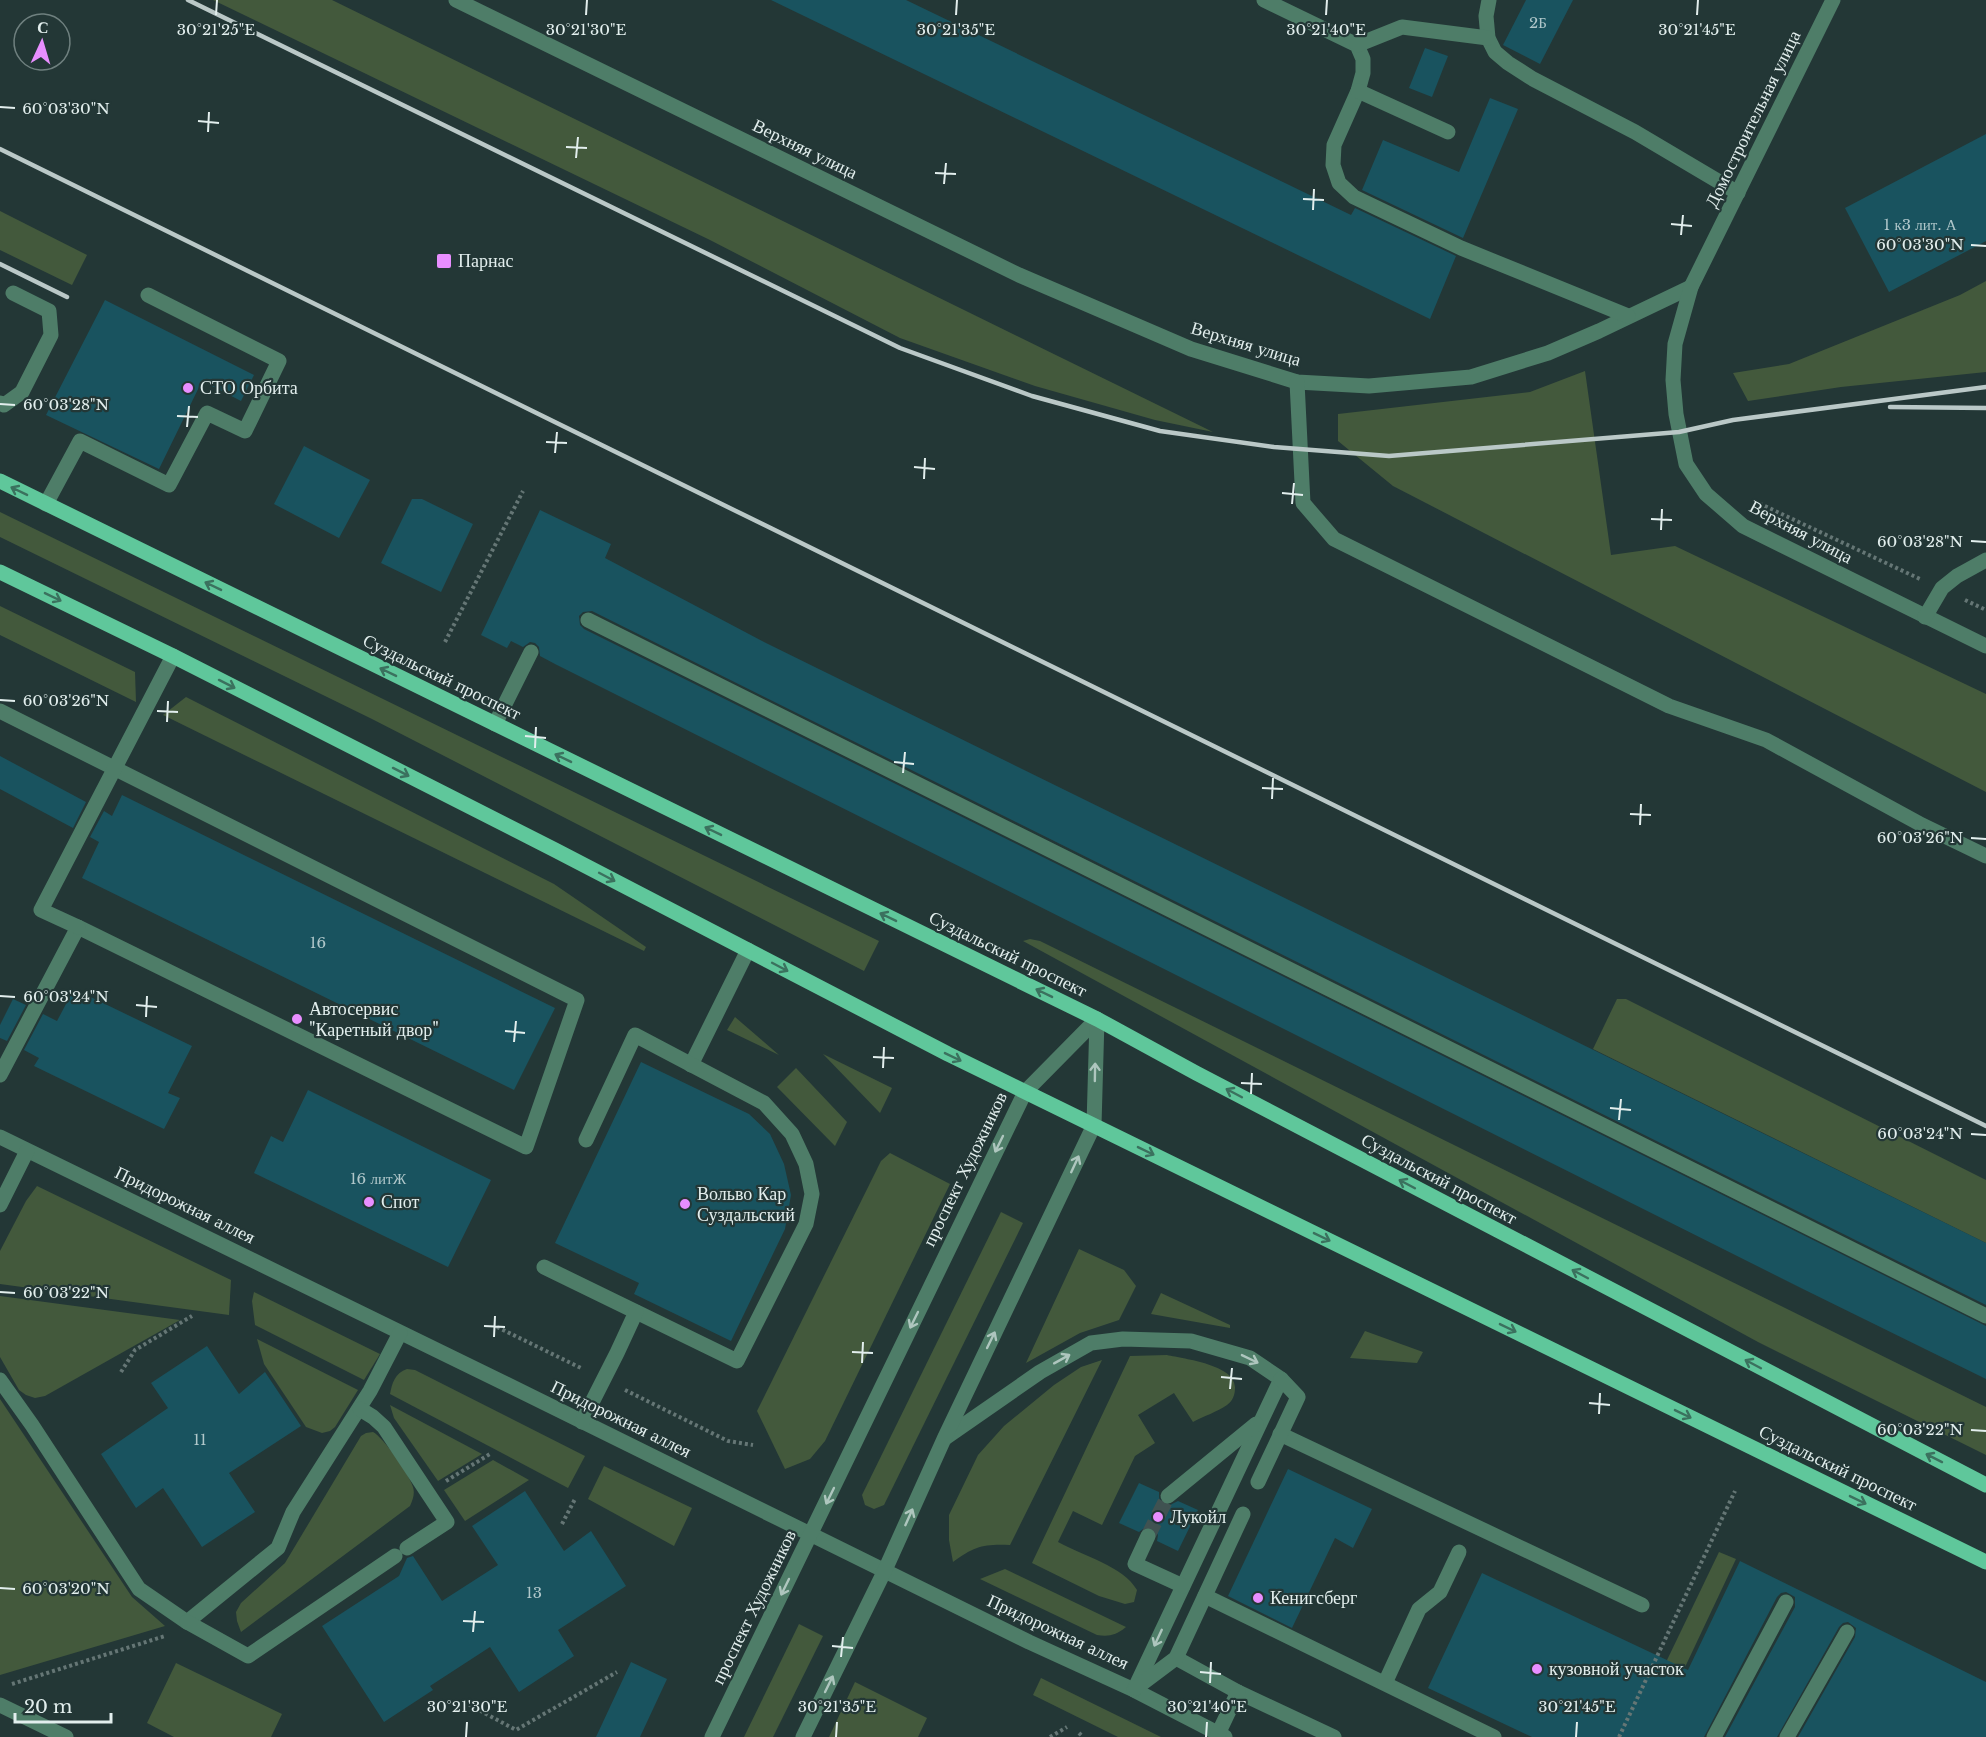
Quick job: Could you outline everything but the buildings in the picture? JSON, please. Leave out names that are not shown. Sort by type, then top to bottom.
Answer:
[{"type":"main road","name":"Суздальский проспект","points":[[0,481],[1096,1019],[1986,1485]]},
{"type":"main road","name":"Суздальский проспект","points":[[0,572],[555,849],[906,1033],[1986,1562]]},
{"type":"street","name":"Верхняя улица","points":[[456,0],[1019,275],[1191,349],[1297,382],[1369,386],[1471,377],[1548,353],[1691,287]]},
{"type":"street","points":[[1264,0],[1357,45],[1363,59],[1363,73],[1358,91],[1334,146],[1333,165],[1339,183],[1354,197],[1461,248],[1628,316]]},
{"type":"street","points":[[1489,0],[1486,16],[1488,38],[1495,52],[1508,63],[1533,79],[1635,132],[1738,193]]},
{"type":"street","name":"Домостроительная улица","points":[[1691,287],[1833,0]]},
{"type":"street","points":[[1357,45],[1402,27],[1488,38]]},
{"type":"street","points":[[1358,91],[1448,132]]},
{"type":"street","name":"Верхняя улица","points":[[1691,287],[1675,344],[1673,380],[1676,414],[1686,464],[1706,494],[1743,526],[1986,646]]},
{"type":"street","points":[[0,403],[4,405],[22,392],[51,335],[49,311],[13,293]]},
{"type":"street","points":[[46,504],[80,441],[169,484],[207,413],[245,431],[279,361],[148,295]]},
{"type":"street","points":[[1297,382],[1303,503],[1334,539],[1669,706],[1766,740],[1922,825],[1986,856]]},
{"type":"street","points":[[1925,617],[1942,588],[1957,576],[1986,560]]},
{"type":"street","points":[[588,620],[1986,1316]]},
{"type":"street","points":[[495,724],[531,652]]},
{"type":"street","points":[[0,711],[115,769],[577,1000],[526,1147],[41,910],[115,769],[173,657]]},
{"type":"street","points":[[0,1075],[78,927]]},
{"type":"street","points":[[691,1065],[748,950]]},
{"type":"street","points":[[803,1737],[885,1570],[944,1438],[1094,1125],[1096,1019]]},
{"type":"street","name":"проспект Художников","points":[[712,1737],[1025,1092],[1096,1019]]},
{"type":"street","points":[[544,1267],[737,1361],[806,1224],[812,1194],[806,1164],[792,1134],[764,1103],[635,1035],[586,1140]]},
{"type":"street","name":"Придорожная аллея","points":[[0,1137],[1029,1642],[1134,1690],[1221,1735]]},
{"type":"street","points":[[0,1204],[27,1150]]},
{"type":"street","points":[[582,1422],[636,1312]]},
{"type":"street","points":[[187,1622],[278,1548],[293,1512],[360,1409],[400,1333]]},
{"type":"street","points":[[944,1438],[1040,1372],[1091,1343],[1123,1339],[1191,1341],[1250,1358],[1281,1379],[1298,1397],[1258,1482]]},
{"type":"street","points":[[1134,1690],[1281,1379]]},
{"type":"street","points":[[0,1380],[139,1588],[187,1622],[248,1656],[447,1522],[384,1427],[360,1409]]},
{"type":"street","points":[[1168,1496],[1261,1421]]},
{"type":"street","points":[[1280,1434],[1642,1605]]},
{"type":"street","points":[[1134,1690],[1176,1658],[1243,1514]]},
{"type":"street","points":[[1148,1536],[1135,1564],[1183,1586]]},
{"type":"street","points":[[1385,1683],[1419,1609],[1440,1592],[1459,1552]]},
{"type":"street","points":[[1205,1596],[1494,1737]]},
{"type":"street","points":[[1714,1737],[1786,1602]]},
{"type":"street","points":[[1787,1737],[1846,1632]]},
{"type":"street","points":[[1176,1658],[1238,1692],[1334,1737]]},
{"type":"street","points":[[1221,1735],[1238,1692]]},
{"type":"street","points":[[0,1705],[66,1737]]},
{"type":"path","points":[[445,642],[523,491]]},
{"type":"path","points":[[1754,501],[1986,610]]},
{"type":"path","points":[[121,1372],[135,1350],[192,1316]]},
{"type":"path","points":[[427,1492],[490,1454]]},
{"type":"path","points":[[1619,1737],[1735,1491]]},
{"type":"path","points":[[562,1524],[575,1499]]},
{"type":"path","points":[[11,1684],[173,1634],[187,1622]]},
{"type":"path","points":[[464,1702],[516,1730],[617,1672]]},
{"type":"path","points":[[1050,1737],[1067,1727]]},
{"type":"path","points":[[1079,1733],[1083,1737]]},
{"type":"green space","points":[[213,0],[332,0],[1213,432],[1155,420],[1035,386],[900,338],[710,240]]},
{"type":"green space","points":[[0,211],[87,255],[72,285],[0,250]]},
{"type":"green space","points":[[1986,281],[1986,372],[1841,387],[1748,401],[1733,373],[1789,364],[1960,295]]},
{"type":"green space","points":[[1585,371],[1611,555],[1675,546],[1986,694],[1986,792],[1393,486],[1338,441],[1338,414],[1530,392]]},
{"type":"green space","points":[[0,512],[879,941],[864,971],[372,719],[0,537]]},
{"type":"green space","points":[[0,606],[135,672],[136,702],[0,635]]},
{"type":"green space","points":[[186,697],[554,884],[646,947],[644,951],[163,715]]},
{"type":"green space","points":[[1030,939],[1040,941],[1986,1407],[1986,1455],[1758,1342],[1023,941]]},
{"type":"green space","points":[[1617,999],[1626,999],[1986,1180],[1986,1243],[1593,1049]]},
{"type":"green space","points":[[735,1017],[779,1055],[727,1030]]},
{"type":"green space","points":[[823,1054],[892,1088],[880,1113]]},
{"type":"green space","points":[[796,1068],[847,1122],[835,1146],[777,1087]]},
{"type":"green space","points":[[890,1153],[950,1184],[825,1441],[810,1459],[785,1469],[757,1411],[881,1161]]},
{"type":"green space","points":[[37,1186],[231,1280],[229,1315],[0,1284],[0,1251],[26,1201]]},
{"type":"green space","points":[[1001,1212],[1023,1223],[884,1505],[874,1509],[865,1505],[862,1495]]},
{"type":"green space","points":[[1079,1249],[1124,1270],[1136,1286],[1119,1320],[1080,1333],[1026,1363]]},
{"type":"green space","points":[[254,1292],[380,1354],[364,1380],[255,1325],[252,1301]]},
{"type":"green space","points":[[1161,1293],[1230,1325],[1230,1328],[1151,1314]]},
{"type":"green space","points":[[0,1296],[180,1320],[45,1396],[35,1398],[19,1390],[0,1357]]},
{"type":"green space","points":[[1365,1331],[1423,1352],[1417,1363],[1350,1358]]},
{"type":"green space","points":[[257,1339],[358,1390],[335,1427],[322,1433],[306,1427],[264,1364]]},
{"type":"green space","points":[[1167,1355],[1208,1364],[1227,1374],[1233,1380],[1235,1388],[1232,1399],[1223,1407],[1193,1422],[1174,1393],[1138,1415],[1155,1443],[1135,1456],[1102,1525],[1073,1511],[1058,1542],[1102,1562],[1131,1582],[1137,1590],[1134,1602],[1125,1604],[1099,1596],[1032,1563],[1130,1356]]},
{"type":"green space","points":[[1102,1360],[1010,1545],[980,1547],[967,1552],[953,1562],[949,1540],[949,1515],[978,1455],[1004,1426],[1054,1385],[1081,1367]]},
{"type":"green space","points":[[407,1369],[415,1370],[585,1456],[568,1488],[390,1394],[395,1379]]},
{"type":"green space","points":[[0,1399],[132,1597],[165,1626],[0,1675]]},
{"type":"green space","points":[[390,1405],[482,1454],[438,1481],[394,1418]]},
{"type":"green space","points":[[373,1432],[389,1448],[411,1481],[414,1494],[410,1506],[241,1632],[236,1612],[241,1603],[285,1563],[361,1436]]},
{"type":"green space","points":[[493,1460],[529,1480],[465,1521],[444,1490]]},
{"type":"green space","points":[[604,1466],[692,1508],[674,1546],[588,1499]]},
{"type":"green space","points":[[1719,1552],[1736,1559],[1652,1737],[1630,1737]]},
{"type":"green space","points":[[1005,1569],[1126,1627],[1112,1635],[1097,1635],[980,1579]]},
{"type":"green space","points":[[799,1624],[823,1636],[773,1737],[744,1737]]},
{"type":"green space","points":[[176,1663],[282,1714],[271,1737],[174,1737],[147,1723]]},
{"type":"green space","points":[[1041,1678],[1161,1737],[1118,1737],[1033,1695]]},
{"type":"green space","points":[[855,1682],[927,1718],[918,1737],[829,1737]]},
{"type":"tunnel","points":[[1148,1536],[1168,1496]]},
{"type":"railway","points":[[188,0],[900,348],[1032,396],[1160,431],[1274,447],[1389,456],[1679,432],[1733,420],[1986,387]]},
{"type":"railway","points":[[0,149],[1986,1126]]},
{"type":"railway","points":[[0,264],[67,297]]},
{"type":"railway","points":[[1890,407],[1986,408]]},
{"type":"place","name":"Парнас","points":[[444,261]]},
{"type":"place","name":"СТО Орбита","points":[[188,388]]},
{"type":"place","name":"Автосервис \"Каретный двор\"","points":[[297,1019]]},
{"type":"place","name":"Спот","points":[[369,1202]]},
{"type":"place","name":"Вольво Кар Суздальский","points":[[685,1204]]},
{"type":"place","name":"Лукойл","points":[[1158,1517]]},
{"type":"place","name":"Кенигсберг","points":[[1258,1598]]},
{"type":"place","name":"кузовной участок","points":[[1537,1669]]}]
